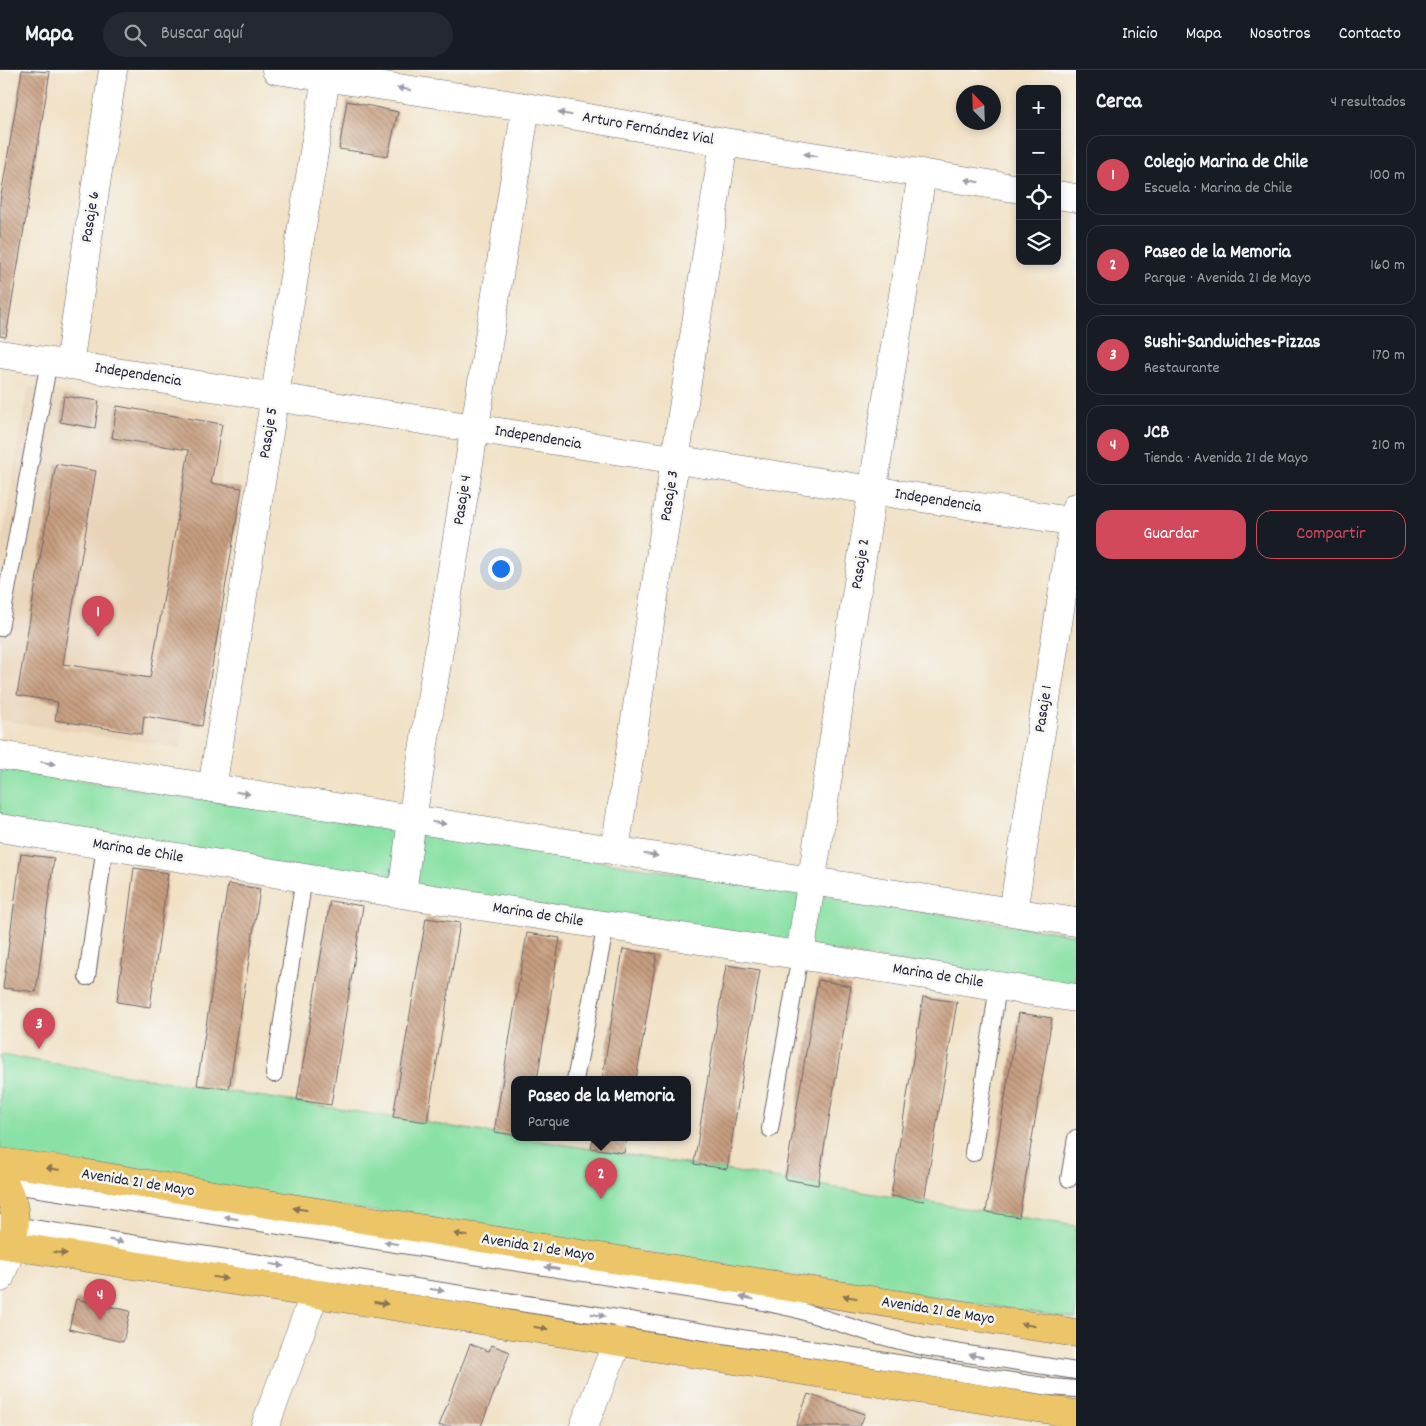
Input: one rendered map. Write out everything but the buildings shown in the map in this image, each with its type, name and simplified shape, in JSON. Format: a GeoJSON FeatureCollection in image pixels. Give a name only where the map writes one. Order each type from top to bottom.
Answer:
{"type":"FeatureCollection","features":[{"type":"Feature","properties":{"kind":"main road","name":"Avenida 21 de Mayo"},"geometry":{"type":"LineString","coordinates":[[1,1176],[82,1173],[699,1274],[1076,1333]]}},
{"type":"Feature","properties":{"kind":"main road"},"geometry":{"type":"LineString","coordinates":[[1,1176],[15,1213],[7,1234],[316,1293],[1076,1414]]}},
{"type":"Feature","properties":{"kind":"street","name":"Pasaje 6"},"geometry":{"type":"LineString","coordinates":[[59,363],[113,70]]}},
{"type":"Feature","properties":{"kind":"street","name":"Arturo Fernández Vial"},"geometry":{"type":"LineString","coordinates":[[276,70],[526,107],[724,142],[1016,188]]}},
{"type":"Feature","properties":{"kind":"street","name":"Pasaje 5"},"geometry":{"type":"LineString","coordinates":[[212,788],[326,77]]}},
{"type":"Feature","properties":{"kind":"street","name":"Pasaje 4"},"geometry":{"type":"LineString","coordinates":[[402,894],[412,818],[526,107]]}},
{"type":"Feature","properties":{"kind":"street","name":"Pasaje 3"},"geometry":{"type":"LineString","coordinates":[[615,850],[724,142]]}},
{"type":"Feature","properties":{"kind":"street","name":"Pasaje 2"},"geometry":{"type":"LineString","coordinates":[[800,955],[922,173]]}},
{"type":"Feature","properties":{"kind":"street"},"geometry":{"type":"LineString","coordinates":[[1061,196],[1076,198]]}},
{"type":"Feature","properties":{"kind":"street","name":"Independencia"},"geometry":{"type":"LineString","coordinates":[[0,354],[675,460],[873,490],[1075,517]]}},
{"type":"Feature","properties":{"kind":"street","name":"Pasaje 1"},"geometry":{"type":"LineString","coordinates":[[1012,912],[1075,517]]}},
{"type":"Feature","properties":{"kind":"street"},"geometry":{"type":"LineString","coordinates":[[0,755],[1076,922]]}},
{"type":"Feature","properties":{"kind":"street","name":"Marina de Chile"},"geometry":{"type":"LineString","coordinates":[[0,828],[402,894],[1076,998]]}},
{"type":"Feature","properties":{"kind":"street"},"geometry":{"type":"LineString","coordinates":[[0,1278],[7,1234]]}},
{"type":"Feature","properties":{"kind":"street"},"geometry":{"type":"LineString","coordinates":[[265,1426],[316,1293]]}},
{"type":"Feature","properties":{"kind":"street"},"geometry":{"type":"LineString","coordinates":[[584,1426],[618,1340]]}},
{"type":"Feature","properties":{"kind":"lane"},"geometry":{"type":"LineString","coordinates":[[0,628],[59,363]]}},
{"type":"Feature","properties":{"kind":"lane"},"geometry":{"type":"LineString","coordinates":[[88,977],[106,845]]}},
{"type":"Feature","properties":{"kind":"lane"},"geometry":{"type":"LineString","coordinates":[[274,1074],[304,878]]}},
{"type":"Feature","properties":{"kind":"lane"},"geometry":{"type":"LineString","coordinates":[[575,1076],[606,925]]}},
{"type":"Feature","properties":{"kind":"lane"},"geometry":{"type":"LineString","coordinates":[[770,1129],[800,955]]}},
{"type":"Feature","properties":{"kind":"lane"},"geometry":{"type":"LineString","coordinates":[[973,1153],[998,986]]}},
{"type":"Feature","properties":{"kind":"lane"},"geometry":{"type":"LineString","coordinates":[[1069,1180],[1076,1138]]}},
{"type":"Feature","properties":{"kind":"lane"},"geometry":{"type":"LineString","coordinates":[[1,1176],[745,1298],[923,1347],[1076,1371]]}},
{"type":"Feature","properties":{"kind":"lane"},"geometry":{"type":"LineString","coordinates":[[7,1234],[601,1316],[976,1376],[1076,1389]]}},
{"type":"Feature","properties":{"kind":"shaded area"},"geometry":{"type":"Polygon","coordinates":[[[28,387],[229,416],[180,748],[0,720],[0,554],[28,387]]]}},
{"type":"Feature","properties":{"kind":"green space"},"geometry":{"type":"Polygon","coordinates":[[[0,768],[1076,935],[1076,989],[0,822],[0,768]]]}},
{"type":"Feature","properties":{"kind":"green space"},"geometry":{"type":"Polygon","coordinates":[[[0,1055],[511,1136],[511,1141],[541,1141],[1076,1226],[1076,1319],[0,1154],[0,1055]]]}},
{"type":"Feature","properties":{"kind":"place","name":"Colegio Marina de Chile"},"geometry":{"type":"Point","coordinates":[98,637]}},
{"type":"Feature","properties":{"kind":"place","name":"Sushi-Sandwiches-Pizzas"},"geometry":{"type":"Point","coordinates":[39,1049]}},
{"type":"Feature","properties":{"kind":"place","name":"Paseo de la Memoria"},"geometry":{"type":"Point","coordinates":[601,1199]}},
{"type":"Feature","properties":{"kind":"place","name":"JCB"},"geometry":{"type":"Point","coordinates":[100,1320]}}]}
